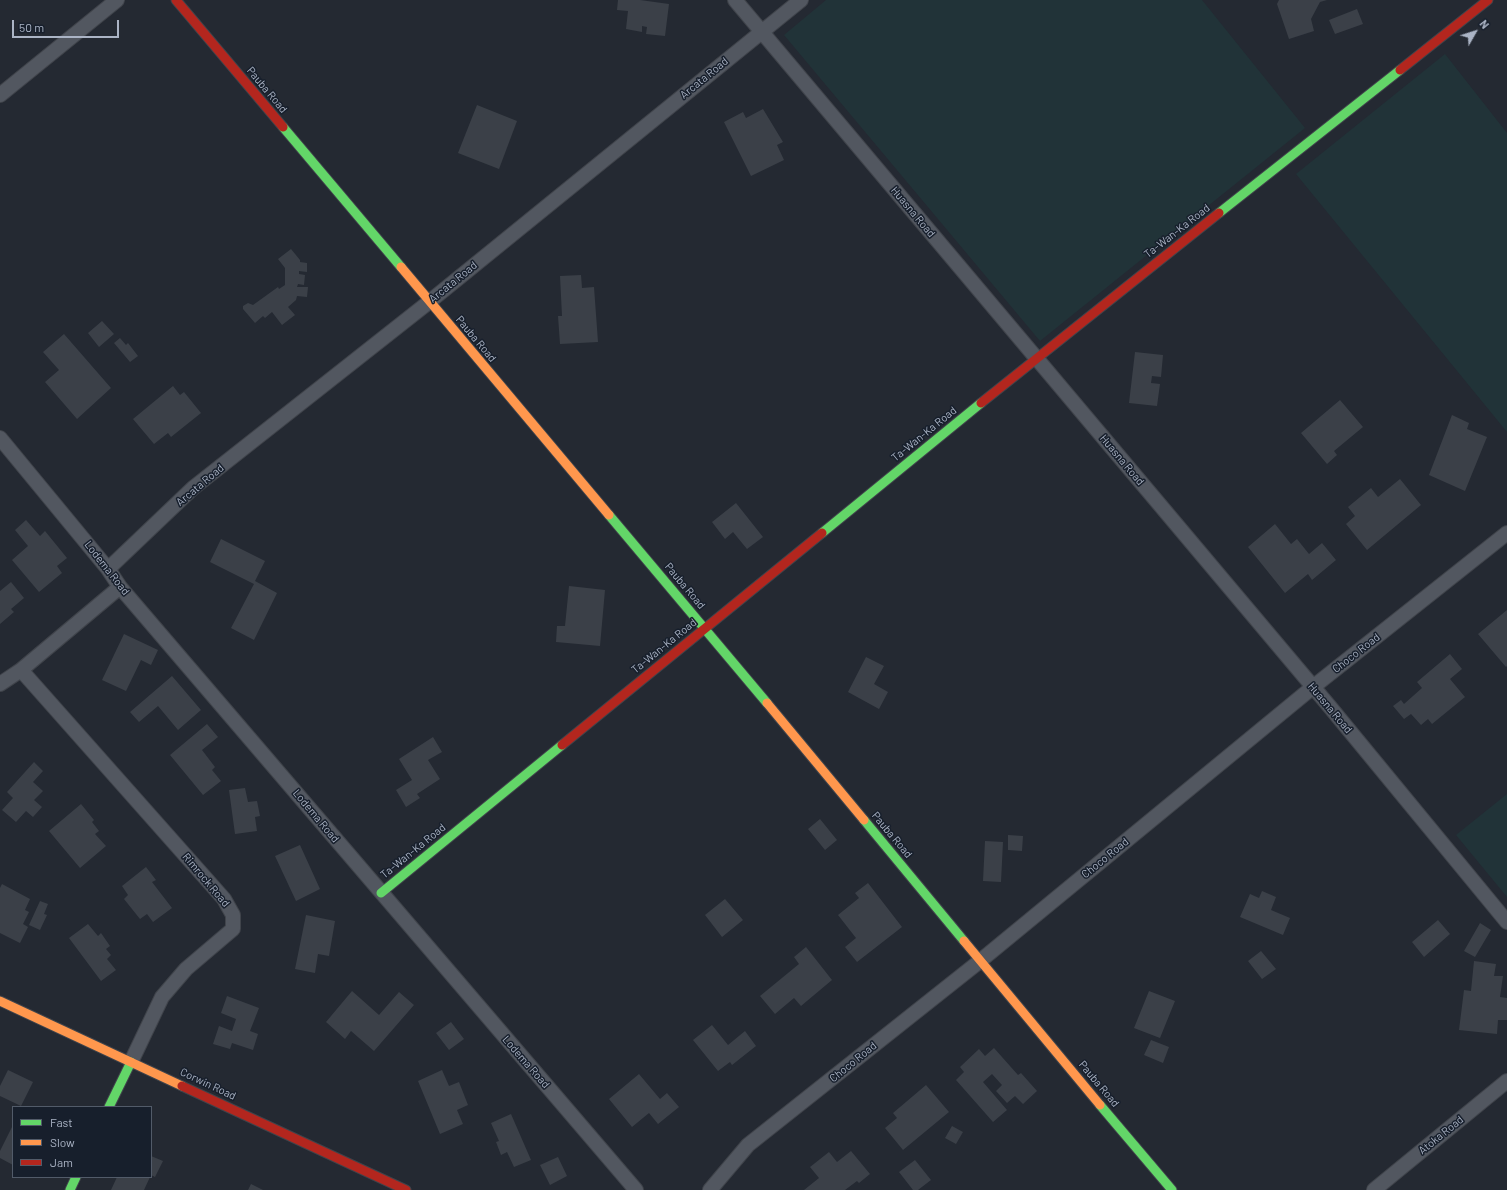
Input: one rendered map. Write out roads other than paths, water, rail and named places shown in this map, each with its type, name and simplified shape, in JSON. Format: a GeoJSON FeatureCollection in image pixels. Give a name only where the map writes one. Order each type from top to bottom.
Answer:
{"type":"FeatureCollection","features":[{"type":"Feature","properties":{"kind":"street"},"geometry":{"type":"LineString","coordinates":[[0,95],[117,0]]}},
{"type":"Feature","properties":{"kind":"street","name":"Pauba Road"},"geometry":{"type":"LineString","coordinates":[[176,0],[705,628],[980,961],[1172,1190]]}},
{"type":"Feature","properties":{"kind":"street","name":"Huasna Road"},"geometry":{"type":"LineString","coordinates":[[735,0],[1313,687],[1507,922]]}},
{"type":"Feature","properties":{"kind":"street","name":"Arcata Road"},"geometry":{"type":"LineString","coordinates":[[108,569],[193,488],[429,302],[801,0]]}},
{"type":"Feature","properties":{"kind":"street","name":"Ta-Wan-Ka Road"},"geometry":{"type":"LineString","coordinates":[[381,893],[1037,358],[1488,0]]}},
{"type":"Feature","properties":{"kind":"street","name":"Lodema Road"},"geometry":{"type":"LineString","coordinates":[[0,438],[108,569],[120,587],[636,1190]]}},
{"type":"Feature","properties":{"kind":"street","name":"Choco Road"},"geometry":{"type":"LineString","coordinates":[[710,1190],[748,1145],[980,961],[1313,687],[1507,533]]}},
{"type":"Feature","properties":{"kind":"street"},"geometry":{"type":"LineString","coordinates":[[0,684],[21,670],[120,587]]}},
{"type":"Feature","properties":{"kind":"street","name":"Rimrock Road"},"geometry":{"type":"LineString","coordinates":[[21,670],[224,899],[233,915],[233,929],[186,970],[162,997],[109,1106]]}},
{"type":"Feature","properties":{"kind":"street","name":"Corwin Road"},"geometry":{"type":"LineString","coordinates":[[0,1001],[406,1190]]}},
{"type":"Feature","properties":{"kind":"street","name":"Atoka Road"},"geometry":{"type":"LineString","coordinates":[[1374,1190],[1507,1081]]}},
{"type":"Feature","properties":{"kind":"street"},"geometry":{"type":"LineString","coordinates":[[70,1190],[76,1178]]}}]}
